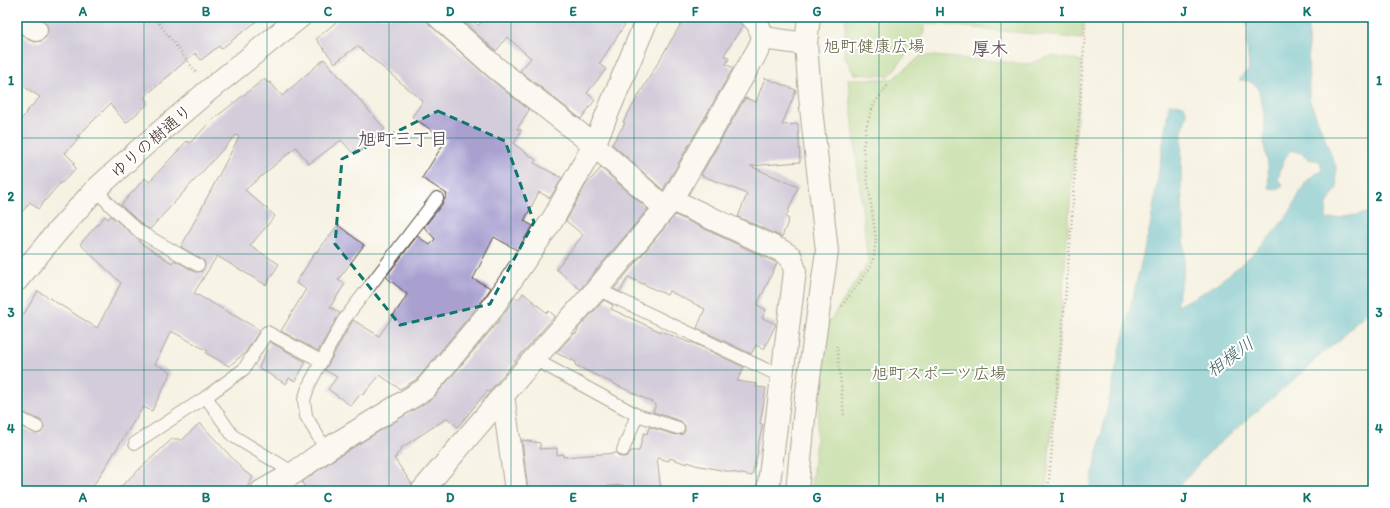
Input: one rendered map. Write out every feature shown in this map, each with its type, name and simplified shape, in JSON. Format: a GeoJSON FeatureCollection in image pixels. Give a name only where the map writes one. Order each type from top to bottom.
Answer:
{"type":"FeatureCollection","features":[{"type":"Feature","properties":{"kind":"street"},"geometry":{"type":"LineString","coordinates":[[18,17],[36,30]]}},
{"type":"Feature","properties":{"kind":"street","name":"ゆりの樹通り"},"geometry":{"type":"LineString","coordinates":[[17,279],[57,232],[96,190],[139,150],[209,90],[300,17]]}},
{"type":"Feature","properties":{"kind":"street"},"geometry":{"type":"LineString","coordinates":[[439,17],[496,68],[669,204],[782,251],[791,257],[795,270],[768,491]]}},
{"type":"Feature","properties":{"kind":"street"},"geometry":{"type":"LineString","coordinates":[[271,489],[326,450],[425,389],[488,314],[553,218],[594,145],[648,17]]}},
{"type":"Feature","properties":{"kind":"street"},"geometry":{"type":"LineString","coordinates":[[422,491],[503,395],[597,289],[669,204],[759,48],[763,38],[758,24],[752,17]]}},
{"type":"Feature","properties":{"kind":"street"},"geometry":{"type":"LineString","coordinates":[[797,491],[806,398],[827,251],[815,151],[806,44],[809,17]]}},
{"type":"Feature","properties":{"kind":"street"},"geometry":{"type":"LineString","coordinates":[[763,38],[806,44]]}},
{"type":"Feature","properties":{"kind":"street"},"geometry":{"type":"LineString","coordinates":[[503,395],[516,491]]}},
{"type":"Feature","properties":{"kind":"lane"},"geometry":{"type":"LineString","coordinates":[[96,190],[112,207],[140,232],[198,265]]}},
{"type":"Feature","properties":{"kind":"lane"},"geometry":{"type":"LineString","coordinates":[[326,450],[306,416],[304,400],[309,385],[343,321],[437,198]]}},
{"type":"Feature","properties":{"kind":"lane"},"geometry":{"type":"LineString","coordinates":[[597,289],[782,378]]}},
{"type":"Feature","properties":{"kind":"lane"},"geometry":{"type":"LineString","coordinates":[[135,443],[206,397],[244,369],[267,332],[321,361]]}},
{"type":"Feature","properties":{"kind":"lane"},"geometry":{"type":"LineString","coordinates":[[534,359],[637,415],[678,428]]}},
{"type":"Feature","properties":{"kind":"lane"},"geometry":{"type":"LineString","coordinates":[[206,397],[233,436],[294,473]]}},
{"type":"Feature","properties":{"kind":"lane"},"geometry":{"type":"LineString","coordinates":[[623,450],[637,415]]}},
{"type":"Feature","properties":{"kind":"lane"},"geometry":{"type":"LineString","coordinates":[[17,417],[37,427]]}},
{"type":"Feature","properties":{"kind":"path"},"geometry":{"type":"LineString","coordinates":[[154,17],[209,90]]}},
{"type":"Feature","properties":{"kind":"path"},"geometry":{"type":"LineString","coordinates":[[1048,491],[1070,244],[1086,17]]}},
{"type":"Feature","properties":{"kind":"path"},"geometry":{"type":"LineString","coordinates":[[818,317],[833,317],[870,268],[874,256],[876,239],[863,148],[867,123],[874,104],[888,85]]}},
{"type":"Feature","properties":{"kind":"path"},"geometry":{"type":"LineString","coordinates":[[836,340],[844,416]]}},
{"type":"Feature","properties":{"kind":"highlighted area"},"geometry":{"type":"Polygon","coordinates":[[[438,111],[505,141],[534,222],[490,304],[400,325],[335,244],[342,159],[438,111]]]}},
{"type":"Feature","properties":{"kind":"green space","name":"旭町健康広場"},"geometry":{"type":"Polygon","coordinates":[[[846,17],[925,17],[925,32],[889,76],[854,74],[844,55],[846,17]]]}},
{"type":"Feature","properties":{"kind":"green space"},"geometry":{"type":"Polygon","coordinates":[[[928,17],[1084,17],[1082,39],[927,23],[928,17]]]}},
{"type":"Feature","properties":{"kind":"green space","name":"旭町スポーツ広場"},"geometry":{"type":"Polygon","coordinates":[[[922,55],[1028,64],[1052,56],[1082,61],[1046,491],[811,491],[827,325],[868,263],[848,79],[893,79],[922,55]]]}},
{"type":"Feature","properties":{"kind":"water","name":"相模川"},"geometry":{"type":"Polygon","coordinates":[[[1245,17],[1308,17],[1309,98],[1336,167],[1337,188],[1327,204],[1326,220],[1373,212],[1373,307],[1354,324],[1340,340],[1317,357],[1309,367],[1215,447],[1176,491],[1089,491],[1123,337],[1151,222],[1169,104],[1184,105],[1187,114],[1182,132],[1181,181],[1185,252],[1184,269],[1176,306],[1207,290],[1237,268],[1264,242],[1287,216],[1300,192],[1312,176],[1322,171],[1320,161],[1308,159],[1303,154],[1291,150],[1284,160],[1278,180],[1284,185],[1276,190],[1269,188],[1268,165],[1264,145],[1265,119],[1258,87],[1249,81],[1239,80],[1249,69],[1247,46],[1248,29],[1245,17]]]}},
{"type":"Feature","properties":{"kind":"building"},"geometry":{"type":"Polygon","coordinates":[[[39,17],[262,17],[221,49],[219,46],[201,60],[195,53],[144,97],[149,103],[126,123],[110,104],[78,136],[80,137],[65,153],[75,163],[73,165],[76,168],[62,183],[61,182],[38,209],[30,202],[17,218],[17,123],[40,97],[17,82],[17,32],[29,40],[35,42],[41,41],[46,37],[48,31],[47,25],[39,17]]]}},
{"type":"Feature","properties":{"kind":"building"},"geometry":{"type":"Polygon","coordinates":[[[342,17],[427,17],[427,21],[431,26],[488,77],[529,110],[517,129],[521,130],[514,144],[536,160],[534,163],[562,178],[550,198],[539,192],[524,221],[533,226],[517,250],[494,237],[473,279],[491,288],[478,306],[417,379],[400,389],[380,375],[363,395],[361,393],[351,406],[328,389],[337,377],[325,370],[353,320],[379,336],[404,300],[407,294],[386,277],[417,236],[430,245],[435,239],[424,227],[443,203],[447,194],[422,178],[446,140],[412,117],[423,101],[357,46],[335,63],[316,39],[342,17]]]}},
{"type":"Feature","properties":{"kind":"building"},"geometry":{"type":"Polygon","coordinates":[[[458,17],[469,17],[478,26],[486,17],[630,17],[599,64],[606,69],[587,93],[595,100],[581,119],[520,71],[531,58],[507,37],[496,51],[458,17]]]}},
{"type":"Feature","properties":{"kind":"building"},"geometry":{"type":"Polygon","coordinates":[[[685,17],[731,17],[743,25],[724,55],[729,58],[726,64],[733,68],[663,190],[612,144],[625,123],[623,122],[685,17]]]}},
{"type":"Feature","properties":{"kind":"building"},"geometry":{"type":"Polygon","coordinates":[[[324,59],[385,129],[358,153],[356,150],[353,153],[341,140],[309,164],[296,147],[245,190],[275,216],[250,246],[279,264],[266,285],[217,256],[194,293],[260,330],[245,353],[229,366],[206,353],[208,351],[171,331],[155,364],[171,372],[152,411],[143,407],[90,491],[17,491],[17,425],[37,434],[41,433],[44,427],[40,420],[17,410],[17,325],[38,291],[97,328],[121,283],[80,244],[105,216],[108,219],[111,216],[140,240],[139,242],[172,263],[174,260],[195,272],[202,271],[205,265],[204,261],[181,247],[239,137],[236,135],[150,229],[144,226],[121,205],[145,178],[149,182],[187,141],[189,143],[191,142],[211,121],[264,79],[268,83],[270,82],[282,96],[324,59]]]}},
{"type":"Feature","properties":{"kind":"building"},"geometry":{"type":"Polygon","coordinates":[[[765,78],[796,90],[782,125],[798,124],[800,162],[750,166],[798,187],[786,217],[789,219],[782,237],[738,217],[747,194],[701,175],[745,98],[756,102],[765,78]]]}},
{"type":"Feature","properties":{"kind":"building"},"geometry":{"type":"Polygon","coordinates":[[[601,168],[648,209],[580,289],[556,269],[583,235],[566,221],[585,186],[601,168]]]}},
{"type":"Feature","properties":{"kind":"building"},"geometry":{"type":"Polygon","coordinates":[[[675,215],[777,263],[757,305],[766,310],[762,318],[776,324],[764,349],[756,345],[751,354],[697,328],[705,309],[669,291],[667,295],[628,277],[620,292],[614,289],[675,215]]]}},
{"type":"Feature","properties":{"kind":"building"},"geometry":{"type":"Polygon","coordinates":[[[338,225],[364,245],[338,280],[345,284],[330,307],[340,313],[318,351],[281,331],[306,289],[296,283],[316,251],[317,252],[338,225]]]}},
{"type":"Feature","properties":{"kind":"building"},"geometry":{"type":"Polygon","coordinates":[[[523,293],[547,313],[549,311],[555,316],[489,392],[487,391],[458,427],[447,418],[401,448],[402,450],[396,455],[397,457],[394,458],[412,484],[410,491],[307,491],[302,482],[333,460],[434,397],[498,322],[515,297],[518,300],[523,293]]]}},
{"type":"Feature","properties":{"kind":"building"},"geometry":{"type":"Polygon","coordinates":[[[604,300],[613,305],[611,309],[661,332],[690,343],[691,342],[744,367],[737,381],[757,384],[756,387],[766,388],[760,424],[763,424],[752,476],[695,465],[688,462],[687,464],[670,458],[669,461],[657,458],[661,491],[624,491],[624,485],[568,489],[568,491],[528,491],[522,440],[540,443],[540,449],[557,448],[557,455],[563,454],[563,457],[616,453],[620,457],[624,457],[628,456],[631,451],[639,451],[644,433],[647,434],[649,427],[676,435],[683,434],[685,431],[685,426],[681,421],[653,412],[656,404],[575,365],[576,362],[556,353],[575,333],[576,334],[579,327],[604,300]]]}},
{"type":"Feature","properties":{"kind":"building"},"geometry":{"type":"Polygon","coordinates":[[[270,342],[306,362],[295,381],[289,378],[286,384],[259,368],[270,342]]]}},
{"type":"Feature","properties":{"kind":"building"},"geometry":{"type":"Polygon","coordinates":[[[200,423],[244,471],[253,477],[245,491],[116,491],[172,439],[179,439],[181,441],[200,423]]]}},
{"type":"Feature","properties":{"kind":"district","name":"厚木"},"geometry":{"type":"Point","coordinates":[990,49]}},
{"type":"Feature","properties":{"kind":"district","name":"旭町三丁目"},"geometry":{"type":"Point","coordinates":[403,139]}}]}
